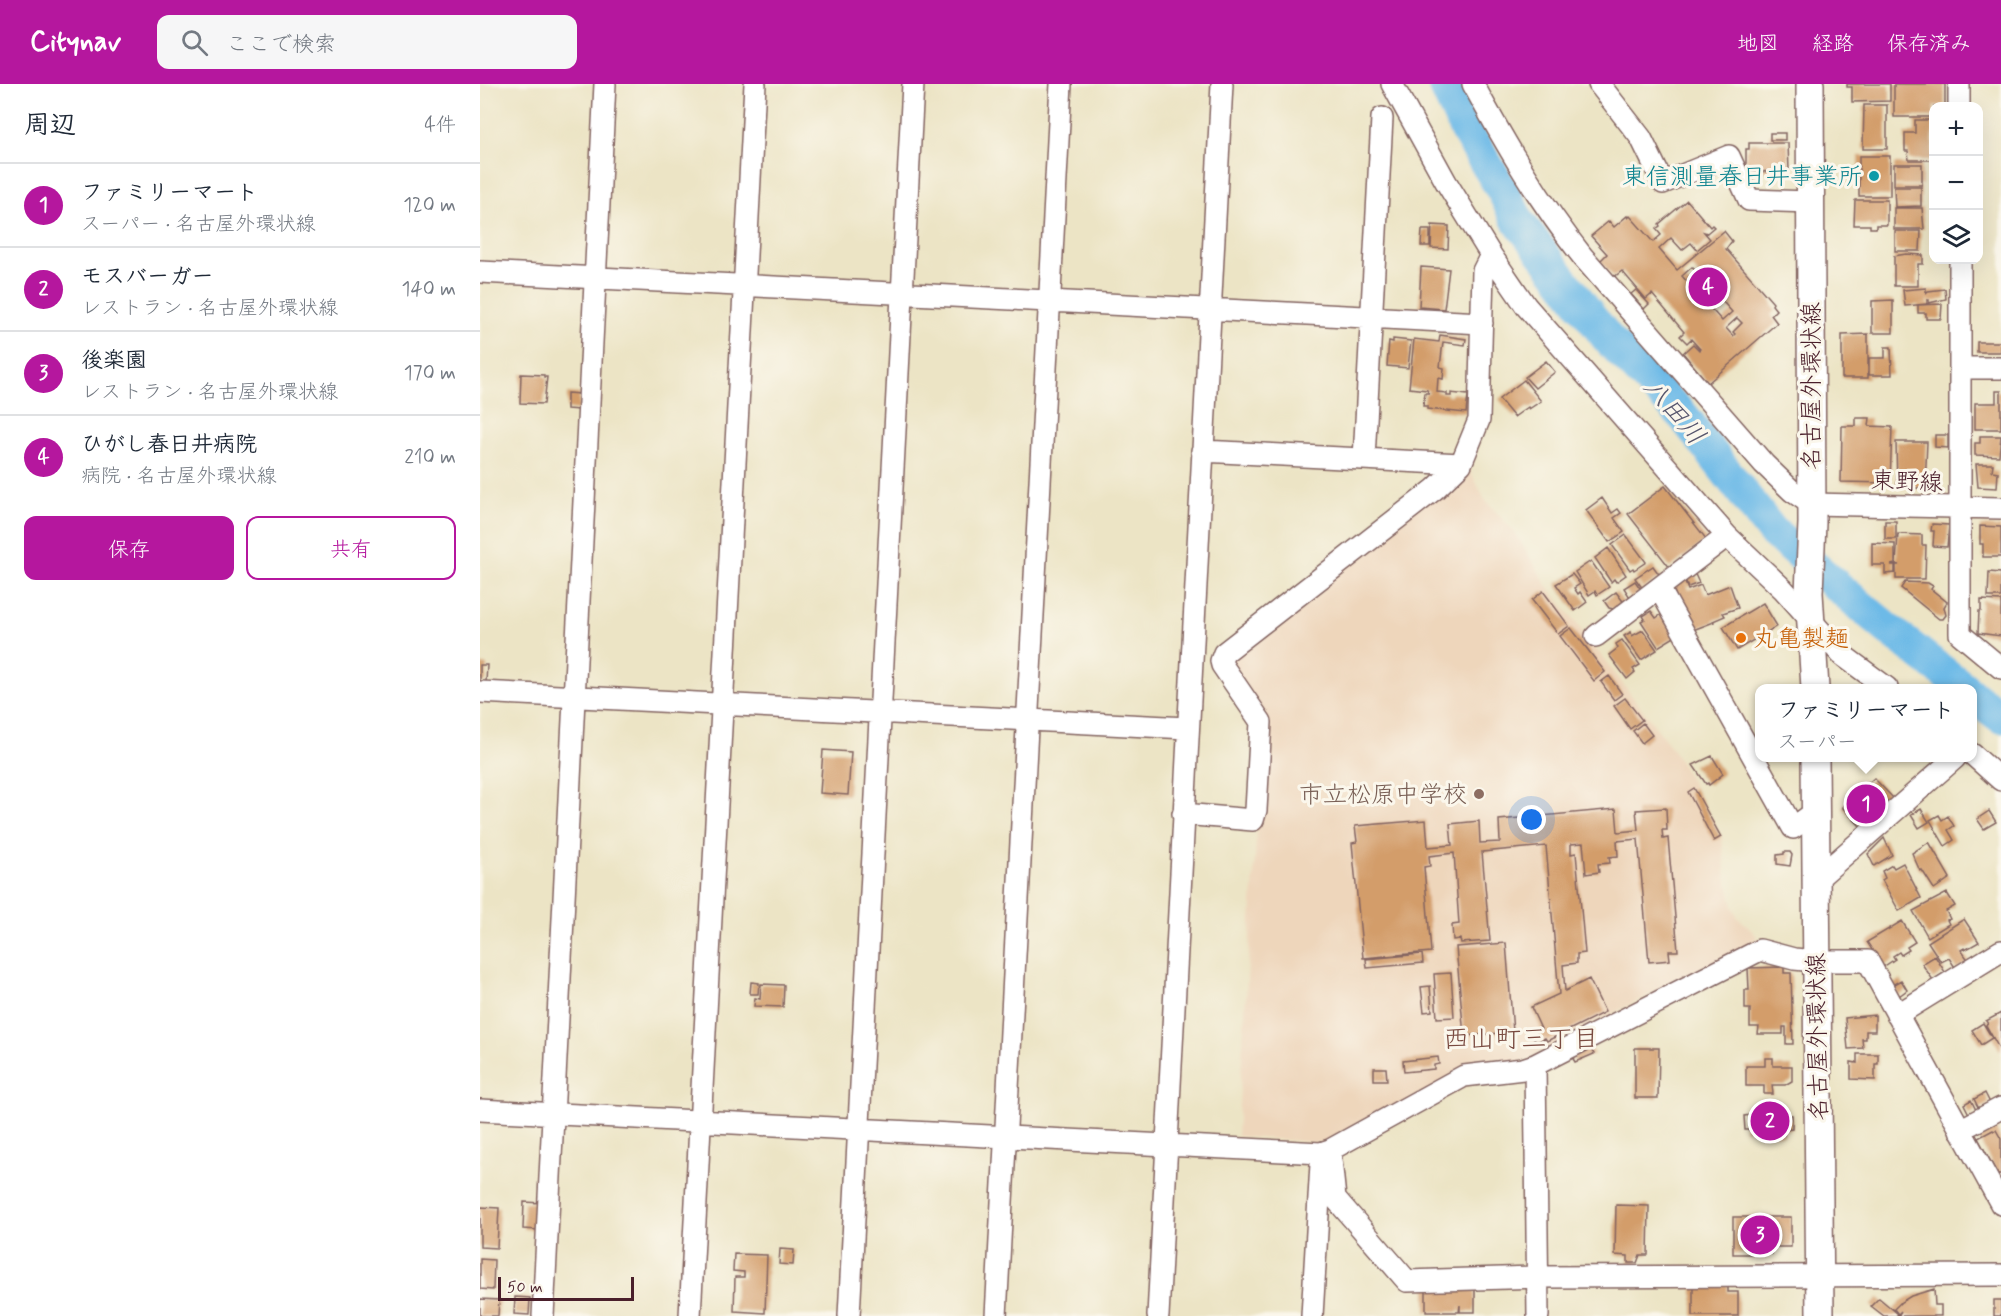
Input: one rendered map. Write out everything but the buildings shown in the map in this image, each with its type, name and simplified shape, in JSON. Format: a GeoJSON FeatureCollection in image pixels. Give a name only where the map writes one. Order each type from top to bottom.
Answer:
{"type":"FeatureCollection","features":[{"type":"Feature","properties":{"kind":"main road","name":"名古屋外環状線"},"geometry":{"type":"LineString","coordinates":[[1810,84],[1811,513],[1809,593],[1815,684]]}},
{"type":"Feature","properties":{"kind":"main road","name":"名古屋外環状線"},"geometry":{"type":"LineString","coordinates":[[1815,762],[1820,1316]]}},
{"type":"Feature","properties":{"kind":"street"},"geometry":{"type":"LineString","coordinates":[[543,1316],[605,84]]}},
{"type":"Feature","properties":{"kind":"street"},"geometry":{"type":"LineString","coordinates":[[690,1316],[755,84]]}},
{"type":"Feature","properties":{"kind":"street"},"geometry":{"type":"LineString","coordinates":[[849,1316],[913,84]]}},
{"type":"Feature","properties":{"kind":"street"},"geometry":{"type":"LineString","coordinates":[[996,1316],[1061,84]]}},
{"type":"Feature","properties":{"kind":"street"},"geometry":{"type":"LineString","coordinates":[[1158,1316],[1222,84]]}},
{"type":"Feature","properties":{"kind":"street"},"geometry":{"type":"LineString","coordinates":[[1392,84],[1446,182],[1526,306],[1727,536],[1783,589],[1841,654],[1882,684]]}},
{"type":"Feature","properties":{"kind":"street"},"geometry":{"type":"LineString","coordinates":[[1473,84],[1512,156],[1559,227],[1764,464],[1811,513]]}},
{"type":"Feature","properties":{"kind":"street"},"geometry":{"type":"LineString","coordinates":[[1599,84],[1641,138],[1662,183],[1729,156],[1749,200],[1811,202]]}},
{"type":"Feature","properties":{"kind":"street"},"geometry":{"type":"LineString","coordinates":[[1959,84],[1959,102]]}},
{"type":"Feature","properties":{"kind":"street"},"geometry":{"type":"LineString","coordinates":[[1365,459],[1382,118]]}},
{"type":"Feature","properties":{"kind":"street"},"geometry":{"type":"LineString","coordinates":[[1183,814],[1253,820],[1256,810],[1261,722],[1222,665],[1221,660],[1224,653],[1435,489],[1461,464],[1479,420],[1483,271],[1491,255]]}},
{"type":"Feature","properties":{"kind":"street"},"geometry":{"type":"LineString","coordinates":[[1960,264],[1960,634],[2001,668]]}},
{"type":"Feature","properties":{"kind":"street"},"geometry":{"type":"LineString","coordinates":[[480,272],[1482,323]]}},
{"type":"Feature","properties":{"kind":"street"},"geometry":{"type":"LineString","coordinates":[[1960,368],[2001,368]]}},
{"type":"Feature","properties":{"kind":"street"},"geometry":{"type":"LineString","coordinates":[[1202,451],[1461,464]]}},
{"type":"Feature","properties":{"kind":"street","name":"東野線"},"geometry":{"type":"LineString","coordinates":[[1811,513],[2001,508]]}},
{"type":"Feature","properties":{"kind":"street"},"geometry":{"type":"LineString","coordinates":[[1596,636],[1727,536]]}},
{"type":"Feature","properties":{"kind":"street"},"geometry":{"type":"LineString","coordinates":[[1659,588],[1755,760]]}},
{"type":"Feature","properties":{"kind":"street"},"geometry":{"type":"LineString","coordinates":[[480,692],[1187,728]]}},
{"type":"Feature","properties":{"kind":"street"},"geometry":{"type":"LineString","coordinates":[[1977,758],[2001,780]]}},
{"type":"Feature","properties":{"kind":"street"},"geometry":{"type":"LineString","coordinates":[[1756,762],[1793,828],[1815,812]]}},
{"type":"Feature","properties":{"kind":"street"},"geometry":{"type":"LineString","coordinates":[[1816,880],[1950,762]]}},
{"type":"Feature","properties":{"kind":"street"},"geometry":{"type":"LineString","coordinates":[[480,1110],[1326,1152],[1464,1076],[1523,1069],[1534,1065],[1760,950],[1794,959],[1868,961],[2001,1204]]}},
{"type":"Feature","properties":{"kind":"street"},"geometry":{"type":"LineString","coordinates":[[1897,1015],[2001,951]]}},
{"type":"Feature","properties":{"kind":"street"},"geometry":{"type":"LineString","coordinates":[[1534,1065],[1538,1316]]}},
{"type":"Feature","properties":{"kind":"street"},"geometry":{"type":"LineString","coordinates":[[1960,1130],[2001,1108]]}},
{"type":"Feature","properties":{"kind":"street"},"geometry":{"type":"LineString","coordinates":[[1326,1152],[1335,1198],[1407,1281],[1537,1277],[2001,1275]]}},
{"type":"Feature","properties":{"kind":"street"},"geometry":{"type":"LineString","coordinates":[[1312,1316],[1326,1152]]}},
{"type":"Feature","properties":{"kind":"shaded area","name":"市立松原中学校"},"geometry":{"type":"Polygon","coordinates":[[[1468,466],[1485,500],[1515,533],[1547,585],[1674,751],[1722,837],[1725,871],[1733,907],[1738,918],[1758,938],[1738,952],[1584,1028],[1520,1064],[1325,1143],[1237,1136],[1264,718],[1223,661],[1468,466]]]}},
{"type":"Feature","properties":{"kind":"waterway","name":"八田川"},"geometry":{"type":"LineString","coordinates":[[1444,84],[1465,129],[1504,193],[1518,221],[1608,339],[1684,417],[1772,531],[1888,629],[1959,684]]}},
{"type":"Feature","properties":{"kind":"waterway","name":"八田川"},"geometry":{"type":"LineString","coordinates":[[1977,699],[2001,717]]}},
{"type":"Feature","properties":{"kind":"place","name":"東信測量春日井事業所"},"geometry":{"type":"Point","coordinates":[1874,176]}},
{"type":"Feature","properties":{"kind":"place","name":"ひがし春日井病院"},"geometry":{"type":"Point","coordinates":[1708,287]}},
{"type":"Feature","properties":{"kind":"place","name":"丸亀製麺"},"geometry":{"type":"Point","coordinates":[1741,638]}},
{"type":"Feature","properties":{"kind":"place","name":"市立松原中学校"},"geometry":{"type":"Point","coordinates":[1479,794]}},
{"type":"Feature","properties":{"kind":"place","name":"ファミリーマート"},"geometry":{"type":"Point","coordinates":[1866,804]}},
{"type":"Feature","properties":{"kind":"place","name":"モスバーガー"},"geometry":{"type":"Point","coordinates":[1770,1121]}},
{"type":"Feature","properties":{"kind":"place","name":"後楽園"},"geometry":{"type":"Point","coordinates":[1760,1235]}},
{"type":"Feature","properties":{"kind":"district","name":"西山町三丁目"},"geometry":{"type":"Point","coordinates":[1521,1038]}}]}
